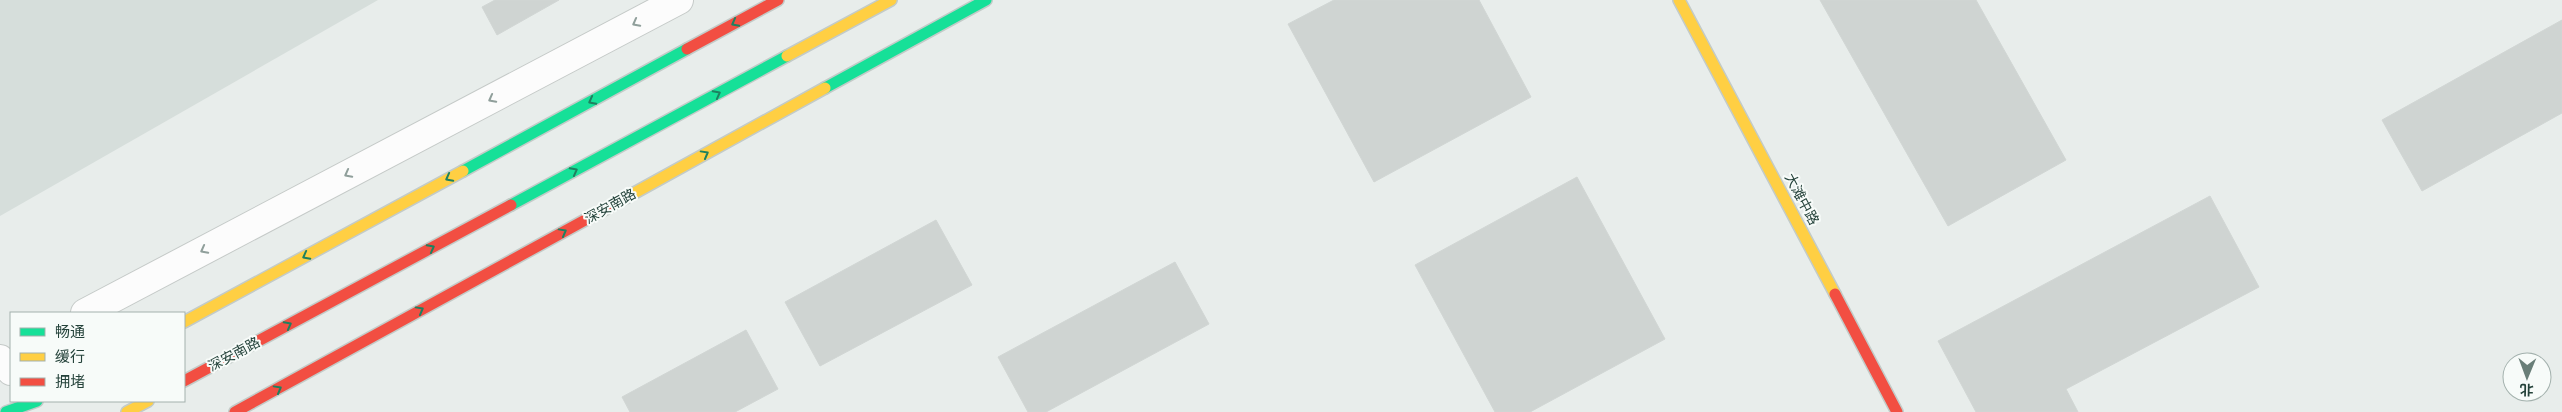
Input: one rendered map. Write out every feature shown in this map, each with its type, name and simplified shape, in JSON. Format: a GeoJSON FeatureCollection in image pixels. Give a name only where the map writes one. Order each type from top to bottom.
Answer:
{"type":"FeatureCollection","features":[{"type":"Feature","properties":{"kind":"main road"},"geometry":{"type":"LineString","coordinates":[[185,321],[778,0]]}},
{"type":"Feature","properties":{"kind":"main road","name":"深安南路"},"geometry":{"type":"LineString","coordinates":[[185,380],[891,0]]}},
{"type":"Feature","properties":{"kind":"main road","name":"深安南路"},"geometry":{"type":"LineString","coordinates":[[235,412],[986,0]]}},
{"type":"Feature","properties":{"kind":"main road","name":"大滩中路"},"geometry":{"type":"LineString","coordinates":[[1679,0],[1897,412]]}},
{"type":"Feature","properties":{"kind":"main road"},"geometry":{"type":"LineString","coordinates":[[6,412],[35,402]]}},
{"type":"Feature","properties":{"kind":"main road"},"geometry":{"type":"LineString","coordinates":[[18,412],[36,402]]}},
{"type":"Feature","properties":{"kind":"main road"},"geometry":{"type":"LineString","coordinates":[[127,412],[146,402]]}},
{"type":"Feature","properties":{"kind":"street"},"geometry":{"type":"LineString","coordinates":[[87,312],[679,0]]}},
{"type":"Feature","properties":{"kind":"street"},"geometry":{"type":"LineString","coordinates":[[0,359],[10,370]]}},
{"type":"Feature","properties":{"kind":"shaded area"},"geometry":{"type":"Polygon","coordinates":[[[0,0],[378,0],[0,216],[0,0]]]}},
{"type":"Feature","properties":{"kind":"building"},"geometry":{"type":"Polygon","coordinates":[[[495,0],[559,0],[497,35],[482,7],[495,0]]]}},
{"type":"Feature","properties":{"kind":"building"},"geometry":{"type":"Polygon","coordinates":[[[1334,0],[1479,0],[1531,97],[1374,182],[1288,24],[1334,0]]]}},
{"type":"Feature","properties":{"kind":"building"},"geometry":{"type":"Polygon","coordinates":[[[1820,0],[1976,0],[2066,160],[1948,226],[1820,0]]]}},
{"type":"Feature","properties":{"kind":"building"},"geometry":{"type":"Polygon","coordinates":[[[2562,20],[2562,113],[2422,191],[2382,120],[2562,20]]]}},
{"type":"Feature","properties":{"kind":"building"},"geometry":{"type":"Polygon","coordinates":[[[1577,177],[1665,339],[1530,412],[1495,412],[1415,265],[1577,177]]]}},
{"type":"Feature","properties":{"kind":"building"},"geometry":{"type":"Polygon","coordinates":[[[2210,196],[2259,287],[2066,389],[2078,412],[1976,412],[1938,341],[2210,196]]]}},
{"type":"Feature","properties":{"kind":"building"},"geometry":{"type":"Polygon","coordinates":[[[936,220],[972,285],[820,366],[785,302],[936,220]]]}},
{"type":"Feature","properties":{"kind":"building"},"geometry":{"type":"Polygon","coordinates":[[[1175,262],[1209,324],[1046,412],[1028,412],[998,357],[1175,262]]]}},
{"type":"Feature","properties":{"kind":"building"},"geometry":{"type":"Polygon","coordinates":[[[746,330],[778,389],[735,412],[630,412],[622,397],[746,330]]]}},
{"type":"Feature","properties":{"kind":"traffic: fast"},"geometry":{"type":"LineString","coordinates":[[825,88],[986,0]]}},
{"type":"Feature","properties":{"kind":"traffic: fast"},"geometry":{"type":"LineString","coordinates":[[463,171],[687,49]]}},
{"type":"Feature","properties":{"kind":"traffic: fast"},"geometry":{"type":"LineString","coordinates":[[511,205],[787,56]]}},
{"type":"Feature","properties":{"kind":"traffic: fast"},"geometry":{"type":"LineString","coordinates":[[6,412],[34,402]]}},
{"type":"Feature","properties":{"kind":"traffic: slow"},"geometry":{"type":"LineString","coordinates":[[787,56],[891,0]]}},
{"type":"Feature","properties":{"kind":"traffic: slow"},"geometry":{"type":"LineString","coordinates":[[1679,0],[1835,294]]}},
{"type":"Feature","properties":{"kind":"traffic: slow"},"geometry":{"type":"LineString","coordinates":[[618,202],[825,88]]}},
{"type":"Feature","properties":{"kind":"traffic: slow"},"geometry":{"type":"LineString","coordinates":[[185,321],[463,171]]}},
{"type":"Feature","properties":{"kind":"traffic: slow"},"geometry":{"type":"LineString","coordinates":[[127,412],[146,402]]}},
{"type":"Feature","properties":{"kind":"traffic: jam"},"geometry":{"type":"LineString","coordinates":[[687,49],[778,0]]}},
{"type":"Feature","properties":{"kind":"traffic: jam"},"geometry":{"type":"LineString","coordinates":[[235,412],[618,202]]}},
{"type":"Feature","properties":{"kind":"traffic: jam"},"geometry":{"type":"LineString","coordinates":[[185,380],[511,205]]}},
{"type":"Feature","properties":{"kind":"traffic: jam"},"geometry":{"type":"LineString","coordinates":[[1835,294],[1897,412]]}}]}
